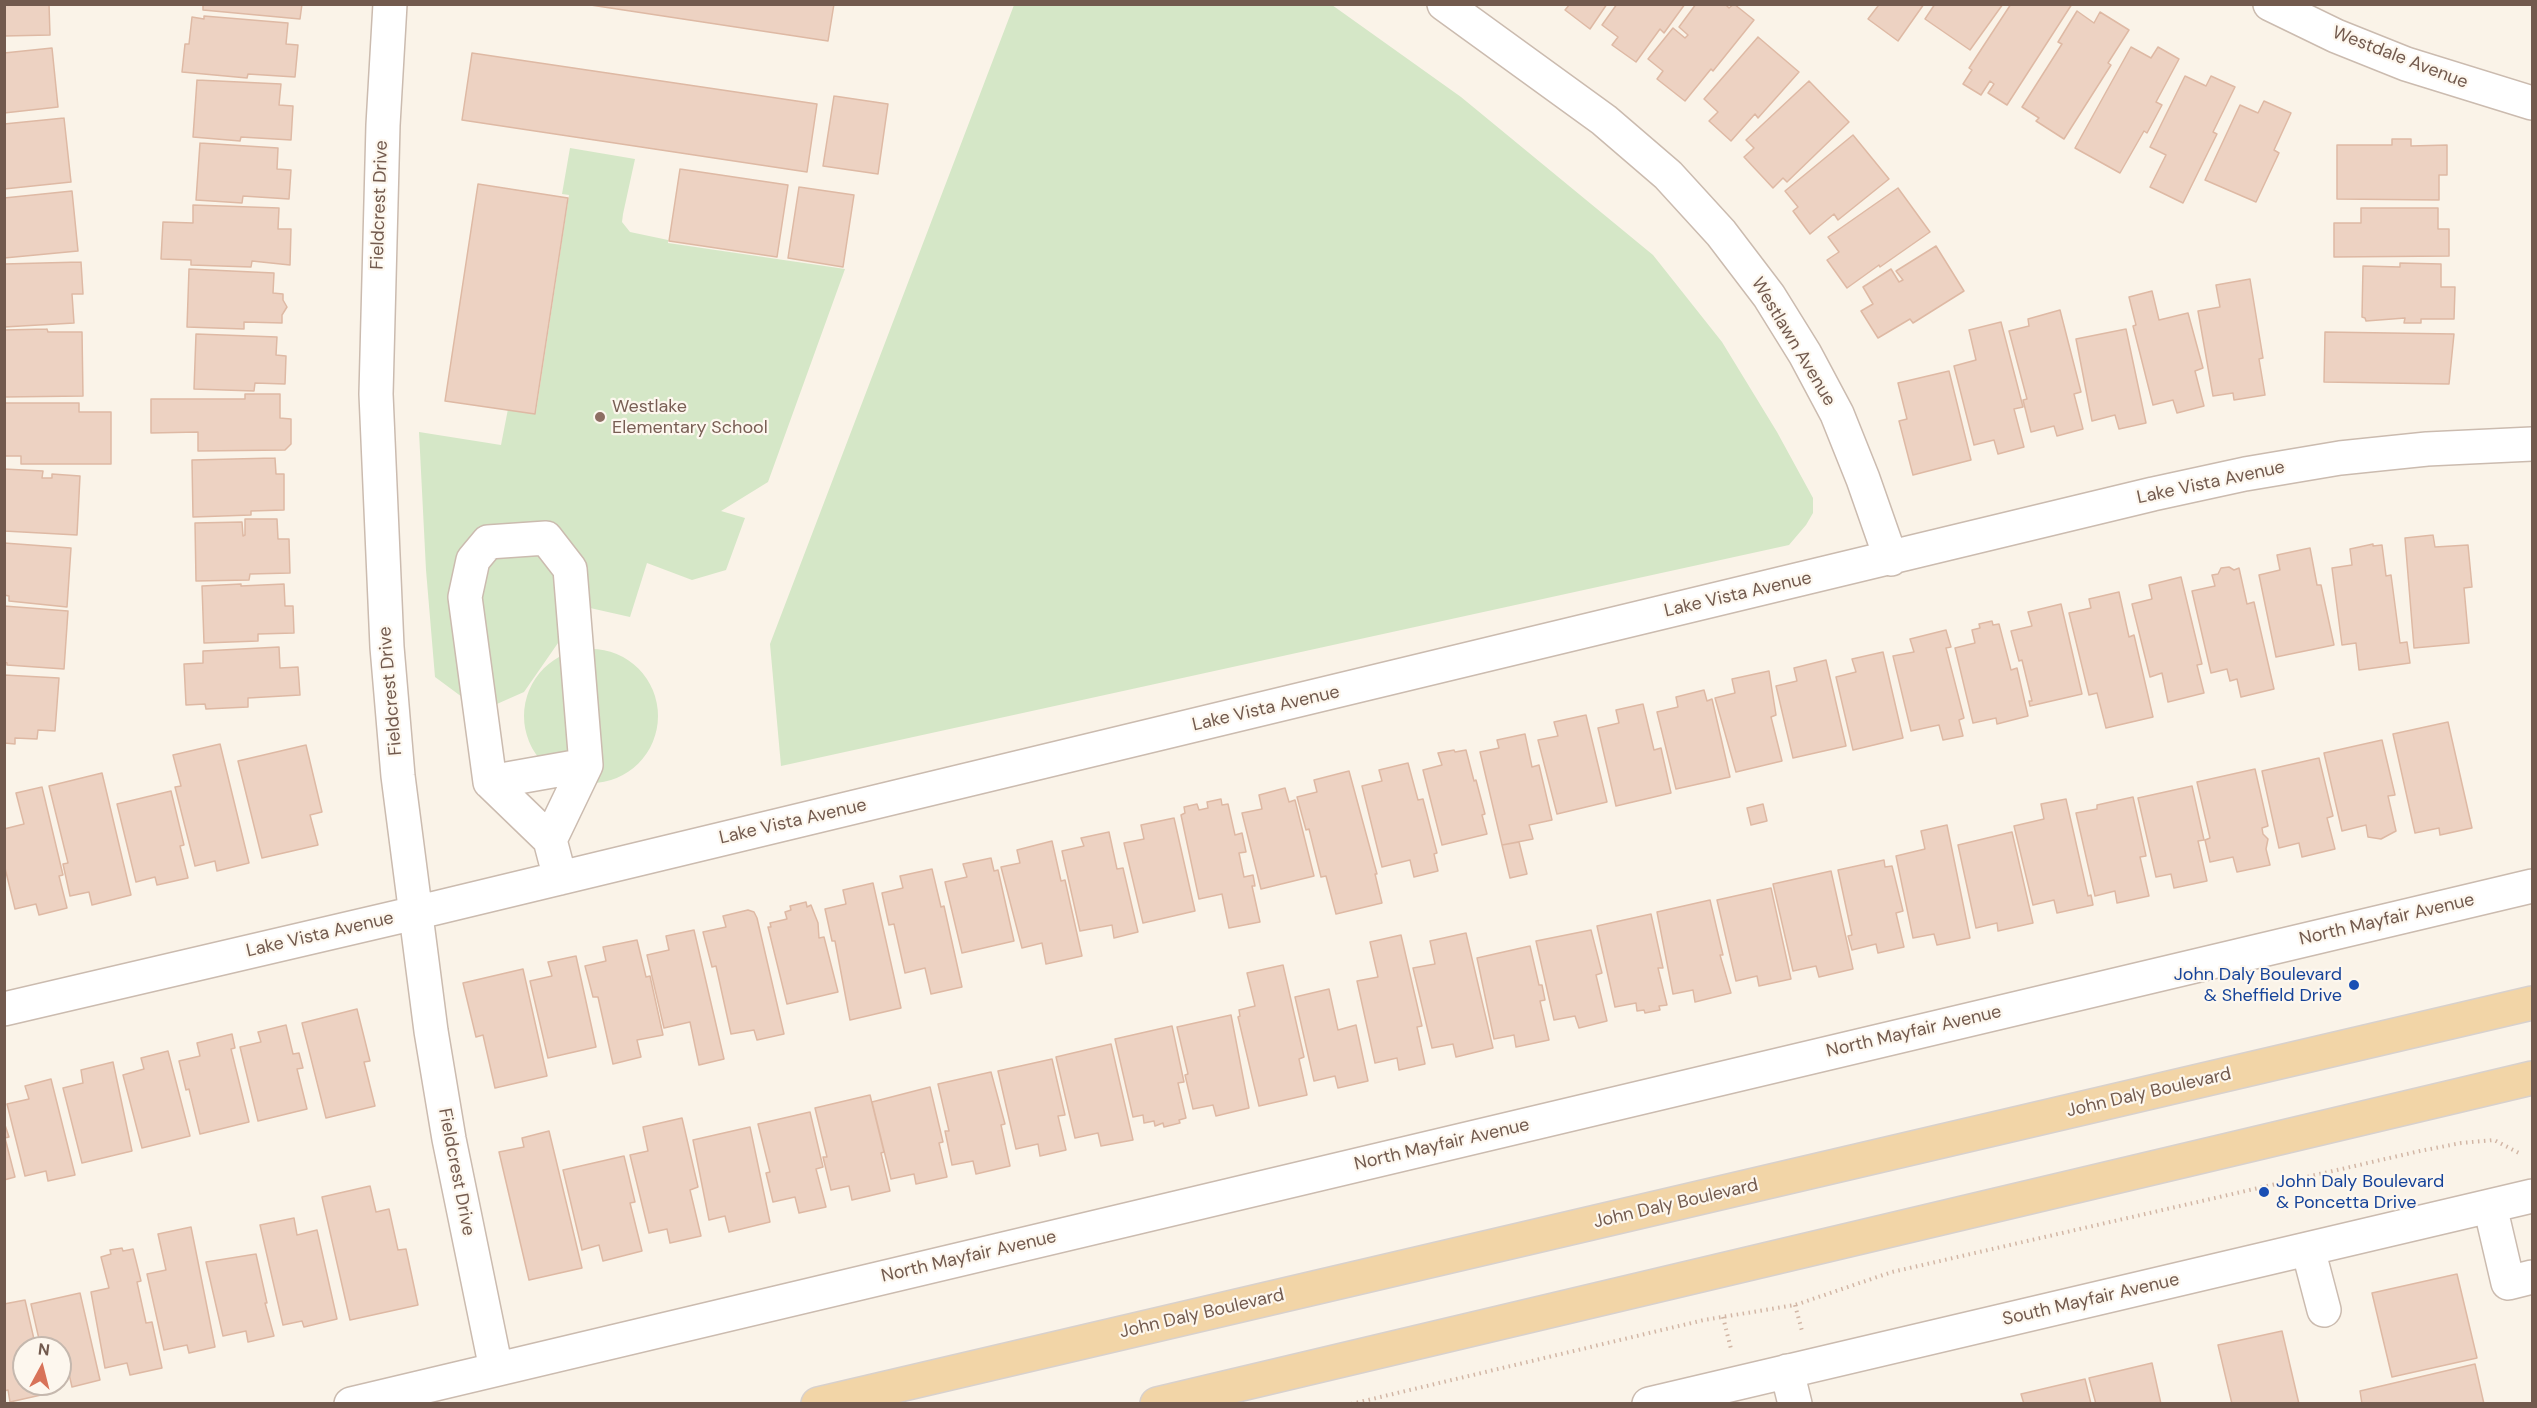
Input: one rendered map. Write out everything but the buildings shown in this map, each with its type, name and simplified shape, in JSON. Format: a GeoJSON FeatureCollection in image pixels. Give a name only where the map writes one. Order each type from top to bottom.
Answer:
{"type":"FeatureCollection","features":[{"type":"Feature","properties":{"kind":"main road","name":"John Daly Boulevard"},"geometry":{"type":"LineString","coordinates":[[818,1404],[2532,1003]]}},
{"type":"Feature","properties":{"kind":"main road"},"geometry":{"type":"LineString","coordinates":[[1157,1404],[2532,1078]]}},
{"type":"Feature","properties":{"kind":"street","name":"Fieldcrest Drive"},"geometry":{"type":"LineString","coordinates":[[390,4],[382,147],[377,405],[387,646],[398,776],[415,913],[449,1139],[496,1369]]}},
{"type":"Feature","properties":{"kind":"street","name":"Westlawn Avenue"},"geometry":{"type":"LineString","coordinates":[[1444,4],[1604,120],[1668,176],[1721,232],[1769,296],[1805,354],[1837,414],[1891,559]]}},
{"type":"Feature","properties":{"kind":"street","name":"Westdale Avenue"},"geometry":{"type":"LineString","coordinates":[[2270,4],[2336,36],[2406,64],[2532,103]]}},
{"type":"Feature","properties":{"kind":"street","name":"Lake Vista Avenue"},"geometry":{"type":"LineString","coordinates":[[4,1009],[415,913],[2142,497],[2245,474],[2340,458],[2405,451],[2532,444]]}},
{"type":"Feature","properties":{"kind":"street"},"geometry":{"type":"LineString","coordinates":[[550,840],[586,765],[570,568],[546,538],[488,543],[473,560],[465,597],[490,782],[550,840],[560,878]]}},
{"type":"Feature","properties":{"kind":"street"},"geometry":{"type":"LineString","coordinates":[[490,782],[586,765]]}},
{"type":"Feature","properties":{"kind":"street","name":"North Mayfair Avenue"},"geometry":{"type":"LineString","coordinates":[[351,1404],[2532,886]]}},
{"type":"Feature","properties":{"kind":"street","name":"South Mayfair Avenue"},"geometry":{"type":"LineString","coordinates":[[1649,1404],[2532,1196]]}},
{"type":"Feature","properties":{"kind":"street"},"geometry":{"type":"LineString","coordinates":[[2490,1206],[2520,1280]]}},
{"type":"Feature","properties":{"kind":"street"},"geometry":{"type":"LineString","coordinates":[[2308,1249],[2324,1310]]}},
{"type":"Feature","properties":{"kind":"street"},"geometry":{"type":"LineString","coordinates":[[1787,1371],[1795,1404]]}},
{"type":"Feature","properties":{"kind":"path"},"geometry":{"type":"LineString","coordinates":[[1351,1404],[1704,1320],[1795,1305],[1892,1272],[2420,1151],[2461,1143],[2494,1140],[2519,1153]]}},
{"type":"Feature","properties":{"kind":"green space"},"geometry":{"type":"Polygon","coordinates":[[[1014,5],[1332,5],[1461,97],[1653,255],[1722,342],[1777,432],[1813,498],[1813,513],[1806,525],[1789,545],[781,766],[770,644],[1014,5]]]}},
{"type":"Feature","properties":{"kind":"green space"},"geometry":{"type":"Polygon","coordinates":[[[570,148],[635,159],[622,222],[630,232],[668,240],[668,243],[845,269],[768,482],[721,511],[745,518],[726,570],[692,580],[647,563],[630,617],[559,601],[558,643],[524,692],[481,711],[435,677],[426,570],[419,432],[501,445],[508,409],[536,412],[569,195],[562,194],[570,148]]]}},
{"type":"Feature","properties":{"kind":"green space"},"geometry":{"type":"Polygon","coordinates":[[[591,649],[617,654],[638,669],[653,690],[658,716],[653,742],[638,763],[617,778],[591,783],[565,778],[544,763],[529,742],[524,716],[529,690],[544,669],[565,654],[591,649]]]}},
{"type":"Feature","properties":{"kind":"place","name":"Westlake Elementary School"},"geometry":{"type":"Point","coordinates":[600,417]}},
{"type":"Feature","properties":{"kind":"place","name":"John Daly Boulevard & Sheffield Drive"},"geometry":{"type":"Point","coordinates":[2354,985]}},
{"type":"Feature","properties":{"kind":"place","name":"John Daly Boulevard & Poncetta Drive"},"geometry":{"type":"Point","coordinates":[2264,1192]}}]}
